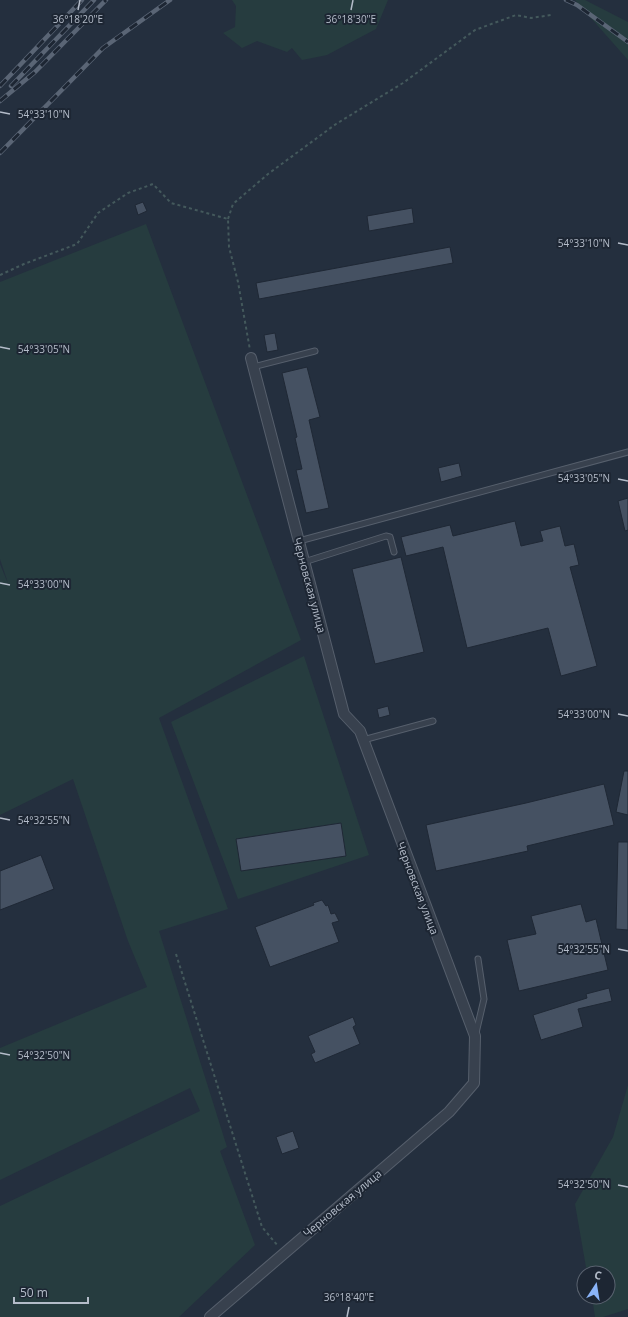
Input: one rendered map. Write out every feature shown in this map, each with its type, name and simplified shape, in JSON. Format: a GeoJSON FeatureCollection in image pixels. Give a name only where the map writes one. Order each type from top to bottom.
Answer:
{"type":"FeatureCollection","features":[{"type":"Feature","properties":{"kind":"street","name":"Черновская улица"},"geometry":{"type":"LineString","coordinates":[[210,1317],[449,1112],[474,1083],[475,1036],[360,731],[344,714],[252,362]]}},
{"type":"Feature","properties":{"kind":"lane"},"geometry":{"type":"LineString","coordinates":[[252,362],[315,351]]}},
{"type":"Feature","properties":{"kind":"lane"},"geometry":{"type":"LineString","coordinates":[[299,541],[628,452]]}},
{"type":"Feature","properties":{"kind":"lane"},"geometry":{"type":"LineString","coordinates":[[304,562],[386,536],[390,537],[394,552]]}},
{"type":"Feature","properties":{"kind":"lane"},"geometry":{"type":"LineString","coordinates":[[363,740],[434,721]]}},
{"type":"Feature","properties":{"kind":"lane"},"geometry":{"type":"LineString","coordinates":[[475,1036],[484,999],[478,959]]}},
{"type":"Feature","properties":{"kind":"path"},"geometry":{"type":"LineString","coordinates":[[252,362],[238,282],[229,247],[228,219],[233,204],[268,174],[336,124],[403,83],[475,30],[516,15],[531,18],[551,15]]}},
{"type":"Feature","properties":{"kind":"path"},"geometry":{"type":"LineString","coordinates":[[0,275],[24,264],[77,244],[98,213],[128,193],[153,184],[171,203],[228,219]]}},
{"type":"Feature","properties":{"kind":"path"},"geometry":{"type":"LineString","coordinates":[[176,954],[262,1228],[284,1253]]}},
{"type":"Feature","properties":{"kind":"green space"},"geometry":{"type":"Polygon","coordinates":[[[232,0],[388,0],[376,29],[327,55],[302,60],[292,48],[287,52],[257,41],[242,48],[223,33],[235,27],[236,6],[232,0]]]}},
{"type":"Feature","properties":{"kind":"green space"},"geometry":{"type":"Polygon","coordinates":[[[575,0],[585,0],[628,22],[628,60],[575,0]]]}},
{"type":"Feature","properties":{"kind":"green space"},"geometry":{"type":"Polygon","coordinates":[[[146,224],[301,640],[159,718],[228,909],[159,931],[227,1147],[220,1151],[255,1245],[179,1317],[0,1317],[0,1206],[200,1111],[190,1088],[0,1180],[0,1048],[147,987],[128,941],[73,779],[0,815],[0,564],[9,586],[0,559],[0,282],[146,224]]]}},
{"type":"Feature","properties":{"kind":"green space"},"geometry":{"type":"Polygon","coordinates":[[[304,656],[369,855],[238,899],[171,722],[304,656]]]}},
{"type":"Feature","properties":{"kind":"green space"},"geometry":{"type":"Polygon","coordinates":[[[628,1085],[628,1309],[603,1317],[595,1317],[593,1305],[616,1305],[616,1265],[586,1265],[575,1204],[613,1137],[628,1085]]]}},
{"type":"Feature","properties":{"kind":"building"},"geometry":{"type":"Polygon","coordinates":[[[143,202],[147,211],[138,215],[135,205],[143,202]]]}},
{"type":"Feature","properties":{"kind":"building"},"geometry":{"type":"Polygon","coordinates":[[[412,208],[414,223],[369,231],[367,216],[412,208]]]}},
{"type":"Feature","properties":{"kind":"building"},"geometry":{"type":"Polygon","coordinates":[[[450,247],[453,263],[259,299],[256,283],[450,247]]]}},
{"type":"Feature","properties":{"kind":"building"},"geometry":{"type":"Polygon","coordinates":[[[275,333],[278,350],[267,352],[264,335],[275,333]]]}},
{"type":"Feature","properties":{"kind":"building"},"geometry":{"type":"Polygon","coordinates":[[[307,367],[320,417],[309,420],[329,508],[306,513],[296,470],[302,469],[295,438],[297,437],[282,373],[307,367]]]}},
{"type":"Feature","properties":{"kind":"building"},"geometry":{"type":"Polygon","coordinates":[[[459,463],[462,476],[441,482],[438,468],[459,463]]]}},
{"type":"Feature","properties":{"kind":"building"},"geometry":{"type":"Polygon","coordinates":[[[628,498],[628,530],[625,531],[618,501],[628,498]]]}},
{"type":"Feature","properties":{"kind":"building"},"geometry":{"type":"Polygon","coordinates":[[[515,521],[521,546],[543,541],[540,531],[560,526],[565,546],[574,544],[579,565],[570,567],[597,666],[561,676],[548,628],[467,648],[443,547],[406,556],[401,537],[450,525],[453,536],[515,521]]]}},
{"type":"Feature","properties":{"kind":"building"},"geometry":{"type":"Polygon","coordinates":[[[401,557],[424,652],[375,664],[352,569],[401,557]]]}},
{"type":"Feature","properties":{"kind":"building"},"geometry":{"type":"Polygon","coordinates":[[[388,706],[390,715],[379,718],[377,709],[388,706]]]}},
{"type":"Feature","properties":{"kind":"building"},"geometry":{"type":"Polygon","coordinates":[[[624,771],[628,771],[628,815],[616,812],[624,771]]]}},
{"type":"Feature","properties":{"kind":"building"},"geometry":{"type":"Polygon","coordinates":[[[604,784],[614,825],[527,846],[528,851],[436,871],[426,825],[604,784]]]}},
{"type":"Feature","properties":{"kind":"building"},"geometry":{"type":"Polygon","coordinates":[[[341,823],[346,856],[241,871],[236,839],[341,823]]]}},
{"type":"Feature","properties":{"kind":"building"},"geometry":{"type":"Polygon","coordinates":[[[618,842],[628,842],[628,930],[616,929],[618,842]]]}},
{"type":"Feature","properties":{"kind":"building"},"geometry":{"type":"Polygon","coordinates":[[[41,855],[54,889],[0,910],[0,871],[41,855]]]}},
{"type":"Feature","properties":{"kind":"building"},"geometry":{"type":"Polygon","coordinates":[[[322,900],[326,906],[328,905],[331,914],[335,913],[339,921],[332,923],[339,942],[270,967],[255,927],[314,905],[313,903],[322,900]]]}},
{"type":"Feature","properties":{"kind":"building"},"geometry":{"type":"Polygon","coordinates":[[[581,904],[586,922],[596,919],[608,970],[519,991],[507,940],[536,934],[531,916],[581,904]]]}},
{"type":"Feature","properties":{"kind":"building"},"geometry":{"type":"Polygon","coordinates":[[[609,988],[612,1001],[578,1009],[583,1027],[541,1040],[533,1015],[587,998],[586,994],[609,988]]]}},
{"type":"Feature","properties":{"kind":"building"},"geometry":{"type":"Polygon","coordinates":[[[353,1017],[356,1025],[353,1027],[360,1044],[315,1063],[311,1054],[315,1052],[308,1036],[353,1017]]]}},
{"type":"Feature","properties":{"kind":"building"},"geometry":{"type":"Polygon","coordinates":[[[293,1131],[299,1148],[282,1154],[276,1137],[293,1131]]]}},
{"type":"Feature","properties":{"kind":"railway"},"geometry":{"type":"LineString","coordinates":[[0,86],[82,0]]}},
{"type":"Feature","properties":{"kind":"railway"},"geometry":{"type":"LineString","coordinates":[[11,86],[94,0]]}},
{"type":"Feature","properties":{"kind":"railway"},"geometry":{"type":"LineString","coordinates":[[0,101],[35,72],[106,0]]}},
{"type":"Feature","properties":{"kind":"railway"},"geometry":{"type":"LineString","coordinates":[[0,153],[103,48],[170,0]]}},
{"type":"Feature","properties":{"kind":"railway"},"geometry":{"type":"LineString","coordinates":[[566,0],[577,5],[628,42]]}}]}
